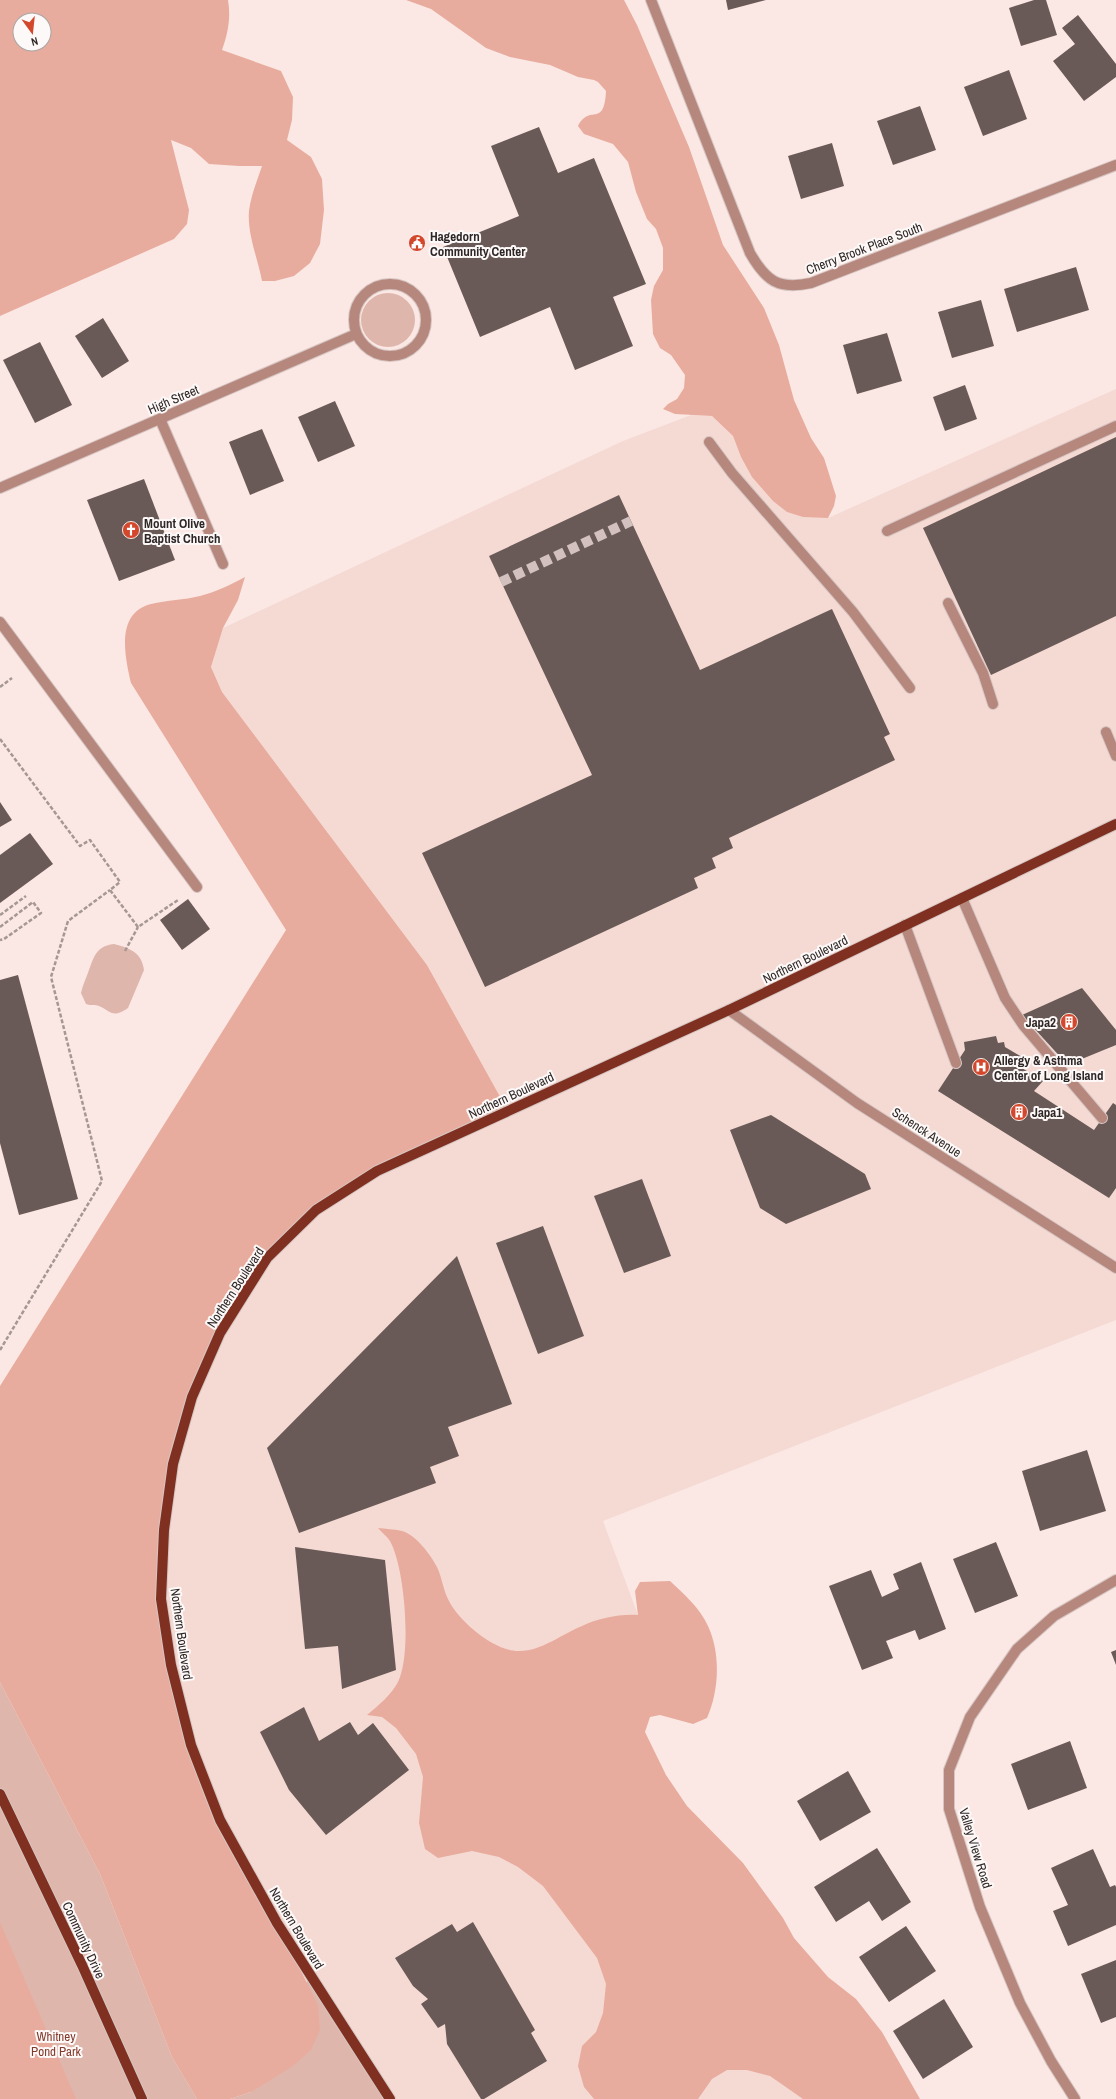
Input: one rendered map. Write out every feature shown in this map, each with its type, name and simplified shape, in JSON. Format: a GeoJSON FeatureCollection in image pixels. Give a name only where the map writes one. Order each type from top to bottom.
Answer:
{"type":"FeatureCollection","features":[{"type":"Feature","properties":{"kind":"main road","name":"Northern Boulevard"},"geometry":{"type":"LineString","coordinates":[[390,2099],[277,1923],[220,1820],[191,1745],[171,1665],[161,1599],[164,1530],[173,1464],[192,1397],[220,1333],[267,1258],[316,1210],[377,1170],[729,1010],[1116,824]]}},
{"type":"Feature","properties":{"kind":"main road","name":"Community Drive"},"geometry":{"type":"LineString","coordinates":[[0,1794],[82,1965],[142,2099]]}},
{"type":"Feature","properties":{"kind":"street","name":"Cherry Brook Place South"},"geometry":{"type":"LineString","coordinates":[[651,0],[750,253],[764,274],[777,283],[792,286],[811,283],[1116,165]]}},
{"type":"Feature","properties":{"kind":"street"},"geometry":{"type":"LineString","coordinates":[[388,284],[404,288],[418,298],[424,307],[426,320],[424,332],[418,343],[409,351],[397,356],[385,356],[373,352],[363,345],[356,334],[354,323],[355,312],[359,302],[367,293],[376,287],[388,284]]}},
{"type":"Feature","properties":{"kind":"street","name":"High Street"},"geometry":{"type":"LineString","coordinates":[[0,488],[356,334]]}},
{"type":"Feature","properties":{"kind":"street"},"geometry":{"type":"LineString","coordinates":[[160,419],[223,564]]}},
{"type":"Feature","properties":{"kind":"street"},"geometry":{"type":"LineString","coordinates":[[887,531],[1116,426]]}},
{"type":"Feature","properties":{"kind":"street"},"geometry":{"type":"LineString","coordinates":[[709,442],[732,473],[853,612],[910,688]]}},
{"type":"Feature","properties":{"kind":"street"},"geometry":{"type":"LineString","coordinates":[[948,603],[983,673],[993,704]]}},
{"type":"Feature","properties":{"kind":"street"},"geometry":{"type":"LineString","coordinates":[[0,622],[197,887]]}},
{"type":"Feature","properties":{"kind":"street"},"geometry":{"type":"LineString","coordinates":[[1106,732],[1116,756]]}},
{"type":"Feature","properties":{"kind":"street"},"geometry":{"type":"LineString","coordinates":[[962,898],[1004,998],[1023,1025],[1102,1118]]}},
{"type":"Feature","properties":{"kind":"street"},"geometry":{"type":"LineString","coordinates":[[905,925],[956,1063]]}},
{"type":"Feature","properties":{"kind":"street","name":"Schenck Avenue"},"geometry":{"type":"LineString","coordinates":[[729,1010],[857,1102],[1116,1268]]}},
{"type":"Feature","properties":{"kind":"street","name":"Valley View Road"},"geometry":{"type":"LineString","coordinates":[[1075,2099],[1051,2061],[1020,2003],[980,1907],[949,1809],[949,1770],[970,1718],[1016,1649],[1054,1616],[1116,1580]]}},
{"type":"Feature","properties":{"kind":"path"},"geometry":{"type":"LineString","coordinates":[[0,739],[80,846],[90,840],[120,882],[68,921],[51,977],[102,1181],[0,1350]]}},
{"type":"Feature","properties":{"kind":"path"},"geometry":{"type":"LineString","coordinates":[[125,951],[138,928],[197,887]]}},
{"type":"Feature","properties":{"kind":"path"},"geometry":{"type":"LineString","coordinates":[[110,890],[138,928]]}},
{"type":"Feature","properties":{"kind":"path"},"geometry":{"type":"LineString","coordinates":[[0,915],[26,896]]}},
{"type":"Feature","properties":{"kind":"path"},"geometry":{"type":"LineString","coordinates":[[0,927],[33,902],[41,913],[4,939],[0,940]]}},
{"type":"Feature","properties":{"kind":"shaded area"},"geometry":{"type":"Polygon","coordinates":[[[0,0],[228,0],[228,25],[222,50],[281,71],[293,97],[292,120],[287,140],[311,157],[322,179],[324,210],[320,244],[310,263],[294,276],[275,281],[262,281],[251,237],[249,211],[254,188],[262,166],[209,164],[191,148],[171,140],[189,210],[187,224],[174,239],[0,316],[0,0]]]}},
{"type":"Feature","properties":{"kind":"shaded area"},"geometry":{"type":"Polygon","coordinates":[[[406,0],[624,0],[637,25],[689,147],[723,245],[764,308],[779,345],[794,400],[811,438],[824,458],[836,496],[834,506],[828,518],[803,517],[787,512],[773,501],[752,477],[741,457],[733,436],[712,416],[675,414],[663,409],[677,399],[684,388],[685,375],[671,355],[660,348],[653,334],[651,300],[654,286],[663,270],[663,248],[656,229],[647,219],[636,192],[628,162],[613,144],[584,134],[578,126],[587,116],[599,113],[605,102],[606,91],[598,82],[594,80],[578,77],[550,65],[510,57],[486,48],[431,9],[406,0]]]}},
{"type":"Feature","properties":{"kind":"shaded area"},"geometry":{"type":"Polygon","coordinates":[[[1116,389],[1116,1320],[603,1521],[638,1615],[505,1664],[816,2099],[390,2099],[340,2023],[220,1820],[191,1745],[161,1599],[173,1464],[220,1333],[267,1258],[316,1210],[377,1171],[508,1111],[427,965],[222,692],[211,667],[223,628],[623,441],[691,415],[712,416],[733,436],[741,457],[828,518],[1116,389]]]}},
{"type":"Feature","properties":{"kind":"shaded area"},"geometry":{"type":"Polygon","coordinates":[[[245,577],[238,600],[223,628],[211,667],[222,692],[427,965],[508,1111],[377,1171],[316,1210],[267,1258],[220,1333],[173,1464],[161,1599],[191,1745],[220,1820],[277,1923],[318,2005],[320,2030],[311,2050],[293,2066],[251,2092],[230,2099],[197,2099],[172,2057],[100,1874],[0,1682],[0,1386],[286,930],[131,683],[125,649],[127,626],[132,616],[140,609],[151,604],[200,596],[223,588],[245,577]]]}},
{"type":"Feature","properties":{"kind":"shaded area"},"geometry":{"type":"Polygon","coordinates":[[[378,1528],[402,1531],[412,1536],[427,1551],[434,1562],[439,1571],[447,1597],[454,1609],[478,1634],[498,1646],[509,1650],[526,1651],[534,1649],[551,1642],[574,1629],[609,1617],[638,1615],[635,1591],[640,1582],[670,1581],[681,1591],[701,1613],[712,1637],[717,1660],[714,1696],[707,1718],[693,1724],[660,1715],[650,1717],[645,1732],[666,1775],[687,1806],[743,1863],[783,1918],[794,1938],[828,1977],[856,1999],[882,2032],[920,2099],[803,2099],[770,2076],[747,2070],[727,2070],[712,2079],[698,2099],[594,2099],[584,2087],[578,2066],[582,2046],[596,2032],[603,2013],[606,1984],[597,1958],[543,1886],[518,1867],[499,1857],[472,1851],[438,1858],[425,1849],[419,1823],[423,1777],[416,1754],[396,1728],[382,1717],[367,1715],[388,1696],[395,1687],[402,1669],[405,1652],[405,1611],[400,1570],[390,1541],[378,1528]]]}},
{"type":"Feature","properties":{"kind":"shaded area"},"geometry":{"type":"Polygon","coordinates":[[[0,1922],[76,2099],[0,2099],[0,1922]]]}},
{"type":"Feature","properties":{"kind":"green space"},"geometry":{"type":"Polygon","coordinates":[[[383,293],[393,293],[403,297],[411,305],[415,315],[415,325],[411,335],[403,343],[393,347],[383,347],[373,343],[365,335],[361,325],[361,315],[365,305],[373,297],[383,293]]]}},
{"type":"Feature","properties":{"kind":"green space"},"geometry":{"type":"Polygon","coordinates":[[[114,944],[130,949],[138,955],[143,964],[144,970],[128,1008],[115,1014],[97,1005],[86,1004],[81,993],[92,961],[98,951],[107,945],[114,944]]]}},
{"type":"Feature","properties":{"kind":"green space","name":"Whitney Pond Park"},"geometry":{"type":"Polygon","coordinates":[[[0,1682],[100,1874],[172,2057],[197,2099],[0,2099],[0,1682]]]}},
{"type":"Feature","properties":{"kind":"green space"},"geometry":{"type":"Polygon","coordinates":[[[277,1923],[390,2099],[230,2099],[251,2092],[307,1981],[277,1923]]]}},
{"type":"Feature","properties":{"kind":"building"},"geometry":{"type":"Polygon","coordinates":[[[726,0],[766,0],[728,10],[726,0]]]}},
{"type":"Feature","properties":{"kind":"building"},"geometry":{"type":"Polygon","coordinates":[[[1034,0],[1046,0],[1057,35],[1021,46],[1009,8],[1034,0]]]}},
{"type":"Feature","properties":{"kind":"building"},"geometry":{"type":"Polygon","coordinates":[[[1078,15],[1116,64],[1116,77],[1084,101],[1053,61],[1075,44],[1062,28],[1078,15]]]}},
{"type":"Feature","properties":{"kind":"building"},"geometry":{"type":"Polygon","coordinates":[[[1009,70],[1027,119],[983,136],[964,87],[1009,70]]]}},
{"type":"Feature","properties":{"kind":"building"},"geometry":{"type":"Polygon","coordinates":[[[920,106],[936,150],[893,165],[877,121],[920,106]]]}},
{"type":"Feature","properties":{"kind":"building"},"geometry":{"type":"Polygon","coordinates":[[[539,127],[558,173],[594,158],[646,284],[613,297],[633,346],[575,370],[550,307],[480,337],[443,247],[519,216],[491,146],[539,127]]]}},
{"type":"Feature","properties":{"kind":"building"},"geometry":{"type":"Polygon","coordinates":[[[832,143],[844,186],[801,199],[788,156],[832,143]]]}},
{"type":"Feature","properties":{"kind":"building"},"geometry":{"type":"Polygon","coordinates":[[[1076,267],[1089,310],[1017,332],[1004,289],[1076,267]]]}},
{"type":"Feature","properties":{"kind":"building"},"geometry":{"type":"Polygon","coordinates":[[[981,300],[994,346],[952,358],[938,312],[981,300]]]}},
{"type":"Feature","properties":{"kind":"building"},"geometry":{"type":"Polygon","coordinates":[[[103,318],[129,361],[102,378],[75,336],[103,318]]]}},
{"type":"Feature","properties":{"kind":"building"},"geometry":{"type":"Polygon","coordinates":[[[887,333],[902,381],[857,394],[843,345],[887,333]]]}},
{"type":"Feature","properties":{"kind":"building"},"geometry":{"type":"Polygon","coordinates":[[[40,342],[72,405],[35,423],[3,360],[40,342]]]}},
{"type":"Feature","properties":{"kind":"building"},"geometry":{"type":"Polygon","coordinates":[[[965,385],[977,419],[945,431],[933,397],[965,385]]]}},
{"type":"Feature","properties":{"kind":"building"},"geometry":{"type":"Polygon","coordinates":[[[335,401],[355,446],[318,462],[298,417],[335,401]]]}},
{"type":"Feature","properties":{"kind":"building"},"geometry":{"type":"Polygon","coordinates":[[[262,429],[284,481],[250,495],[229,442],[262,429]]]}},
{"type":"Feature","properties":{"kind":"building"},"geometry":{"type":"Polygon","coordinates":[[[1116,437],[1116,616],[991,675],[923,528],[1116,437]]]}},
{"type":"Feature","properties":{"kind":"building","name":"Mount Olive Baptist Church"},"geometry":{"type":"Polygon","coordinates":[[[144,479],[175,560],[119,581],[87,500],[144,479]]]}},
{"type":"Feature","properties":{"kind":"building"},"geometry":{"type":"Polygon","coordinates":[[[619,495],[700,670],[832,609],[890,734],[884,737],[895,760],[729,838],[733,848],[712,858],[716,868],[694,878],[698,888],[485,987],[422,853],[592,775],[489,556],[619,495]]]}},
{"type":"Feature","properties":{"kind":"building"},"geometry":{"type":"Polygon","coordinates":[[[0,802],[12,820],[0,827],[0,802]]]}},
{"type":"Feature","properties":{"kind":"building"},"geometry":{"type":"Polygon","coordinates":[[[30,833],[53,864],[0,903],[0,855],[30,833]]]}},
{"type":"Feature","properties":{"kind":"building"},"geometry":{"type":"Polygon","coordinates":[[[188,899],[210,929],[182,950],[160,920],[188,899]]]}},
{"type":"Feature","properties":{"kind":"building"},"geometry":{"type":"Polygon","coordinates":[[[18,975],[78,1199],[19,1215],[0,1143],[0,980],[18,975]]]}},
{"type":"Feature","properties":{"kind":"building","name":"Japa2"},"geometry":{"type":"Polygon","coordinates":[[[1082,988],[1116,1030],[1116,1045],[1072,1063],[1064,1061],[1022,1015],[1082,988]]]}},
{"type":"Feature","properties":{"kind":"building","name":"Japa1"},"geometry":{"type":"Polygon","coordinates":[[[996,1036],[998,1043],[1004,1042],[1005,1047],[1022,1057],[1017,1065],[1043,1081],[1034,1091],[1094,1130],[1113,1103],[1116,1105],[1116,1188],[1109,1198],[938,1091],[965,1050],[964,1042],[996,1036]]]}},
{"type":"Feature","properties":{"kind":"building"},"geometry":{"type":"Polygon","coordinates":[[[771,1115],[865,1174],[871,1189],[786,1224],[760,1208],[730,1130],[771,1115]]]}},
{"type":"Feature","properties":{"kind":"building"},"geometry":{"type":"Polygon","coordinates":[[[642,1179],[671,1256],[624,1273],[594,1196],[642,1179]]]}},
{"type":"Feature","properties":{"kind":"building"},"geometry":{"type":"Polygon","coordinates":[[[543,1226],[584,1336],[538,1354],[496,1243],[543,1226]]]}},
{"type":"Feature","properties":{"kind":"building"},"geometry":{"type":"Polygon","coordinates":[[[457,1256],[512,1404],[448,1427],[459,1456],[430,1467],[436,1483],[299,1533],[267,1448],[457,1256]]]}},
{"type":"Feature","properties":{"kind":"building"},"geometry":{"type":"Polygon","coordinates":[[[1087,1450],[1106,1511],[1040,1531],[1022,1471],[1087,1450]]]}},
{"type":"Feature","properties":{"kind":"building"},"geometry":{"type":"Polygon","coordinates":[[[996,1542],[1018,1596],[975,1613],[953,1559],[996,1542]]]}},
{"type":"Feature","properties":{"kind":"building"},"geometry":{"type":"Polygon","coordinates":[[[295,1547],[385,1560],[396,1670],[342,1689],[338,1646],[305,1649],[295,1547]]]}},
{"type":"Feature","properties":{"kind":"building"},"geometry":{"type":"Polygon","coordinates":[[[921,1562],[946,1629],[919,1640],[915,1630],[886,1641],[893,1658],[862,1670],[829,1586],[871,1570],[882,1597],[899,1589],[893,1574],[921,1562]]]}},
{"type":"Feature","properties":{"kind":"building"},"geometry":{"type":"Polygon","coordinates":[[[1116,1650],[1116,1665],[1111,1652],[1116,1650]]]}},
{"type":"Feature","properties":{"kind":"building"},"geometry":{"type":"Polygon","coordinates":[[[304,1707],[319,1741],[350,1722],[358,1735],[373,1723],[409,1770],[326,1835],[289,1790],[260,1732],[304,1707]]]}},
{"type":"Feature","properties":{"kind":"building"},"geometry":{"type":"Polygon","coordinates":[[[1070,1741],[1087,1788],[1028,1810],[1011,1764],[1070,1741]]]}},
{"type":"Feature","properties":{"kind":"building"},"geometry":{"type":"Polygon","coordinates":[[[848,1771],[871,1812],[820,1841],[797,1801],[848,1771]]]}},
{"type":"Feature","properties":{"kind":"building"},"geometry":{"type":"Polygon","coordinates":[[[877,1848],[911,1902],[882,1921],[869,1901],[836,1922],[814,1887],[877,1848]]]}},
{"type":"Feature","properties":{"kind":"building"},"geometry":{"type":"Polygon","coordinates":[[[1093,1849],[1110,1887],[1115,1885],[1116,1887],[1116,1925],[1068,1946],[1053,1911],[1068,1905],[1051,1868],[1093,1849]]]}},
{"type":"Feature","properties":{"kind":"building"},"geometry":{"type":"Polygon","coordinates":[[[473,1922],[535,2030],[531,2033],[547,2061],[484,2099],[481,2099],[447,2044],[445,2024],[438,2028],[421,2004],[428,1999],[413,1986],[395,1958],[452,1924],[457,1932],[473,1922]]]}},
{"type":"Feature","properties":{"kind":"building"},"geometry":{"type":"Polygon","coordinates":[[[906,1926],[936,1971],[889,2002],[859,1957],[906,1926]]]}},
{"type":"Feature","properties":{"kind":"building"},"geometry":{"type":"Polygon","coordinates":[[[1116,1960],[1116,2017],[1101,2023],[1081,1974],[1116,1960]]]}},
{"type":"Feature","properties":{"kind":"building"},"geometry":{"type":"Polygon","coordinates":[[[944,1999],[973,2047],[923,2079],[893,2031],[944,1999]]]}},
{"type":"Feature","properties":{"kind":"tunnel"},"geometry":{"type":"LineString","coordinates":[[501,582],[631,521]]}},
{"type":"Feature","properties":{"kind":"place","name":"Hagedorn Community Center"},"geometry":{"type":"Point","coordinates":[417,243]}},
{"type":"Feature","properties":{"kind":"place","name":"Mount Olive Baptist Church"},"geometry":{"type":"Point","coordinates":[131,530]}},
{"type":"Feature","properties":{"kind":"place","name":"Japa2"},"geometry":{"type":"Point","coordinates":[1069,1022]}},
{"type":"Feature","properties":{"kind":"place","name":"Allergy & Asthma Center of Long Island"},"geometry":{"type":"Point","coordinates":[981,1067]}},
{"type":"Feature","properties":{"kind":"place","name":"Japa1"},"geometry":{"type":"Point","coordinates":[1019,1112]}}]}
